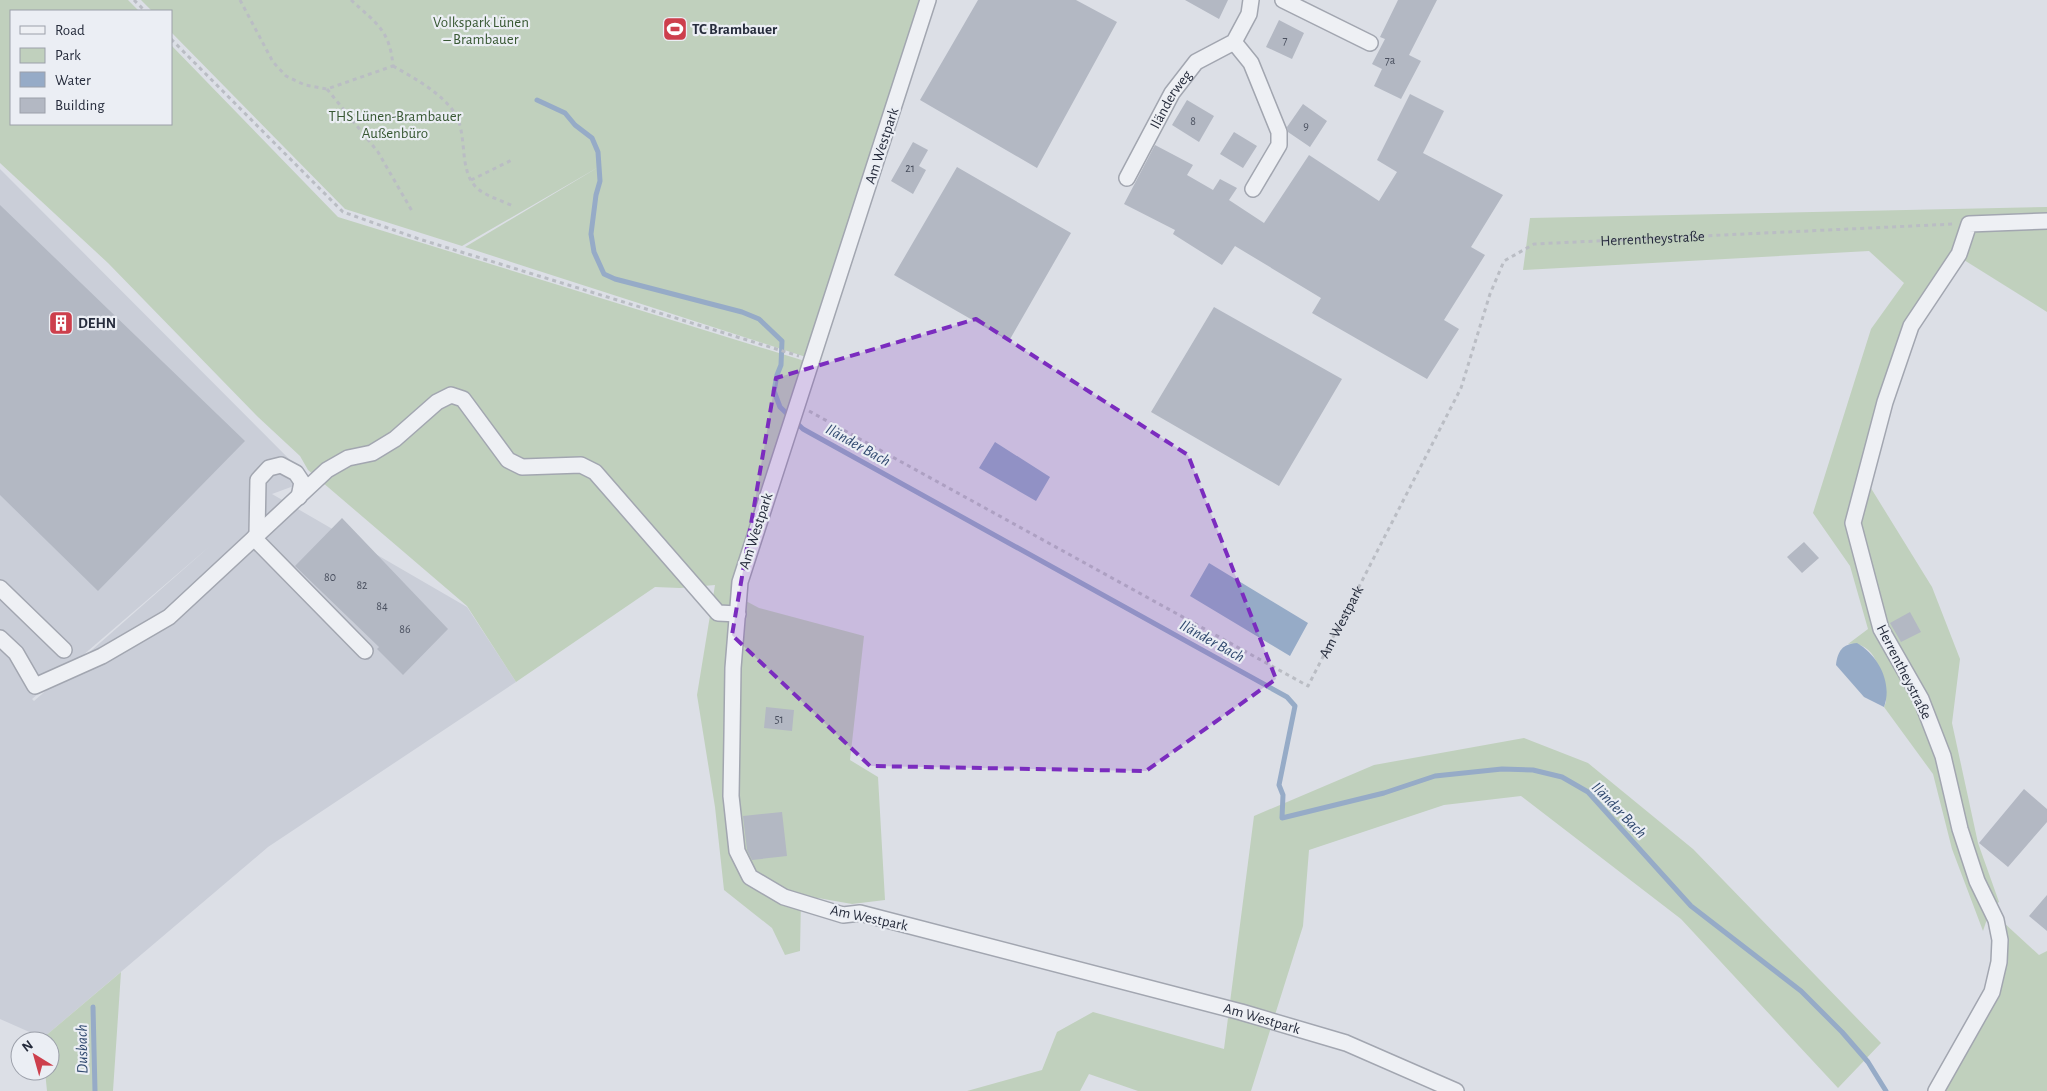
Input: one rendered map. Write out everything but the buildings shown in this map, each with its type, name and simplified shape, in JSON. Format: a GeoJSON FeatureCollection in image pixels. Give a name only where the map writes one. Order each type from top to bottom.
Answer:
{"type":"FeatureCollection","features":[{"type":"Feature","properties":{"kind":"street","name":"Am Westpark"},"geometry":{"type":"LineString","coordinates":[[928,0],[740,582],[733,668],[731,796],[737,851],[750,876],[784,897],[843,915],[860,914],[1241,1012],[1346,1043],[1456,1091]]}},
{"type":"Feature","properties":{"kind":"street"},"geometry":{"type":"LineString","coordinates":[[1251,0],[1249,14],[1234,42],[1251,63],[1279,132],[1280,145],[1253,189]]}},
{"type":"Feature","properties":{"kind":"street"},"geometry":{"type":"LineString","coordinates":[[1283,0],[1370,43]]}},
{"type":"Feature","properties":{"kind":"street","name":"Iländerweg"},"geometry":{"type":"LineString","coordinates":[[1127,178],[1172,93],[1196,62],[1234,42]]}},
{"type":"Feature","properties":{"kind":"street"},"geometry":{"type":"LineString","coordinates":[[1969,224],[2047,221]]}},
{"type":"Feature","properties":{"kind":"street","name":"Herrentheystraße"},"geometry":{"type":"LineString","coordinates":[[1936,1091],[1992,992],[1999,962],[2000,940],[1996,920],[1976,881],[1960,829],[1944,756],[1921,700],[1881,629],[1853,523],[1885,402],[1911,326],[1959,254],[1969,224]]}},
{"type":"Feature","properties":{"kind":"street"},"geometry":{"type":"LineString","coordinates":[[0,638],[16,653],[35,686],[102,656],[169,617],[327,470],[348,458],[372,453],[388,443],[436,402],[450,395],[463,400],[508,460],[522,467],[581,465],[595,472],[718,613],[738,614]]}},
{"type":"Feature","properties":{"kind":"street"},"geometry":{"type":"LineString","coordinates":[[298,497],[302,482],[296,473],[281,465],[268,468],[258,480],[256,536],[365,651]]}},
{"type":"Feature","properties":{"kind":"street"},"geometry":{"type":"LineString","coordinates":[[0,588],[64,650]]}},
{"type":"Feature","properties":{"kind":"path"},"geometry":{"type":"LineString","coordinates":[[134,0],[144,10]]}},
{"type":"Feature","properties":{"kind":"path"},"geometry":{"type":"LineString","coordinates":[[240,0],[273,62],[286,76],[305,85],[327,89],[393,66]]}},
{"type":"Feature","properties":{"kind":"path"},"geometry":{"type":"LineString","coordinates":[[352,0],[384,31],[392,48],[393,66]]}},
{"type":"Feature","properties":{"kind":"path"},"geometry":{"type":"LineString","coordinates":[[172,40],[343,212],[419,239],[782,351]]}},
{"type":"Feature","properties":{"kind":"path"},"geometry":{"type":"LineString","coordinates":[[393,66],[438,95],[454,112],[462,128],[466,162],[471,180],[478,189],[513,206]]}},
{"type":"Feature","properties":{"kind":"path"},"geometry":{"type":"LineString","coordinates":[[327,89],[378,152],[412,211]]}},
{"type":"Feature","properties":{"kind":"path"},"geometry":{"type":"LineString","coordinates":[[471,180],[512,160]]}},
{"type":"Feature","properties":{"kind":"path","name":"Herrentheystraße"},"geometry":{"type":"LineString","coordinates":[[1448,413],[1461,388],[1490,294],[1504,261],[1534,244],[1969,224]]}},
{"type":"Feature","properties":{"kind":"path","name":"Am Westpark"},"geometry":{"type":"LineString","coordinates":[[798,407],[1308,686],[1448,413]]}},
{"type":"Feature","properties":{"kind":"highlighted area"},"geometry":{"type":"Polygon","coordinates":[[[976,319],[1188,455],[1276,679],[1146,771],[870,766],[732,635],[776,378],[976,319]]]}},
{"type":"Feature","properties":{"kind":"shaded area"},"geometry":{"type":"Polygon","coordinates":[[[0,169],[310,480],[272,494],[467,607],[516,682],[268,847],[51,1031],[27,1031],[0,1019],[0,169]],[[210,546],[32,699],[34,701],[210,546]]]}},
{"type":"Feature","properties":{"kind":"green space"},"geometry":{"type":"Polygon","coordinates":[[[0,0],[128,0],[138,10],[10,10],[10,125],[172,125],[172,46],[338,217],[808,362],[739,596],[729,592],[759,608],[864,636],[850,760],[878,777],[885,900],[852,904],[818,898],[801,899],[800,951],[785,955],[772,928],[724,890],[715,807],[697,695],[715,585],[680,588],[655,587],[516,682],[467,606],[308,470],[300,456],[258,417],[108,263],[0,163],[0,0]]]}},
{"type":"Feature","properties":{"kind":"green space"},"geometry":{"type":"Polygon","coordinates":[[[141,0],[927,0],[809,358],[465,247],[602,165],[462,246],[345,209],[172,33],[172,10],[151,10],[141,0]]]}},
{"type":"Feature","properties":{"kind":"green space"},"geometry":{"type":"Polygon","coordinates":[[[2047,207],[2047,312],[1964,260],[1912,338],[1869,485],[1932,587],[1960,659],[1952,723],[1978,843],[1999,902],[1991,907],[1983,931],[1952,849],[1933,774],[1884,707],[1886,702],[1883,683],[1873,655],[1858,645],[1848,644],[1868,629],[1850,566],[1813,513],[1871,329],[1904,283],[1869,251],[1523,270],[1530,218],[2047,207]]]}},
{"type":"Feature","properties":{"kind":"green space"},"geometry":{"type":"Polygon","coordinates":[[[1524,738],[1588,763],[1693,849],[1881,1043],[1838,1088],[1681,919],[1521,796],[1444,805],[1309,850],[1303,926],[1251,1091],[1138,1091],[1089,1074],[1080,1091],[967,1091],[1042,1070],[1057,1032],[1093,1012],[1224,1049],[1254,816],[1374,765],[1524,738]]]}},
{"type":"Feature","properties":{"kind":"green space"},"geometry":{"type":"Polygon","coordinates":[[[2003,922],[2039,955],[2047,951],[2047,1091],[1941,1091],[1992,1003],[2003,922]]]}},
{"type":"Feature","properties":{"kind":"green space"},"geometry":{"type":"Polygon","coordinates":[[[121,972],[113,1091],[47,1091],[46,1081],[60,1081],[60,1031],[51,1031],[121,972]]]}},
{"type":"Feature","properties":{"kind":"water"},"geometry":{"type":"Polygon","coordinates":[[[995,442],[1050,477],[1036,501],[979,468],[995,442]]]}},
{"type":"Feature","properties":{"kind":"water"},"geometry":{"type":"Polygon","coordinates":[[[1209,563],[1308,623],[1290,656],[1190,596],[1209,563]]]}},
{"type":"Feature","properties":{"kind":"water"},"geometry":{"type":"Polygon","coordinates":[[[1857,643],[1865,648],[1882,670],[1887,689],[1884,707],[1864,697],[1836,665],[1842,649],[1857,643]]]}},
{"type":"Feature","properties":{"kind":"waterway","name":"Iländer Bach"},"geometry":{"type":"LineString","coordinates":[[537,100],[565,113],[575,125],[592,138],[598,152],[600,181],[596,195],[591,234],[594,252],[604,274],[615,279],[742,312],[759,319],[782,341],[781,365],[774,391],[780,407],[803,429],[1287,697],[1295,706],[1279,785],[1283,795],[1282,818],[1384,793],[1435,776],[1502,769],[1533,770],[1562,777],[1588,792],[1691,906],[1801,991],[1842,1032],[1868,1062],[1886,1091]]}},
{"type":"Feature","properties":{"kind":"waterway","name":"Dusbach"},"geometry":{"type":"LineString","coordinates":[[93,1007],[95,1091]]}},
{"type":"Feature","properties":{"kind":"place","name":"TC Brambauer"},"geometry":{"type":"Point","coordinates":[675,29]}},
{"type":"Feature","properties":{"kind":"place","name":"DEHN"},"geometry":{"type":"Point","coordinates":[61,323]}},
{"type":"Feature","properties":{"kind":"park label","name":"Volkspark Lünen – Brambauer"},"geometry":{"type":"Point","coordinates":[481,30]}},
{"type":"Feature","properties":{"kind":"park label","name":"THS Lünen-Brambauer Außenbüro"},"geometry":{"type":"Point","coordinates":[395,124]}}]}
